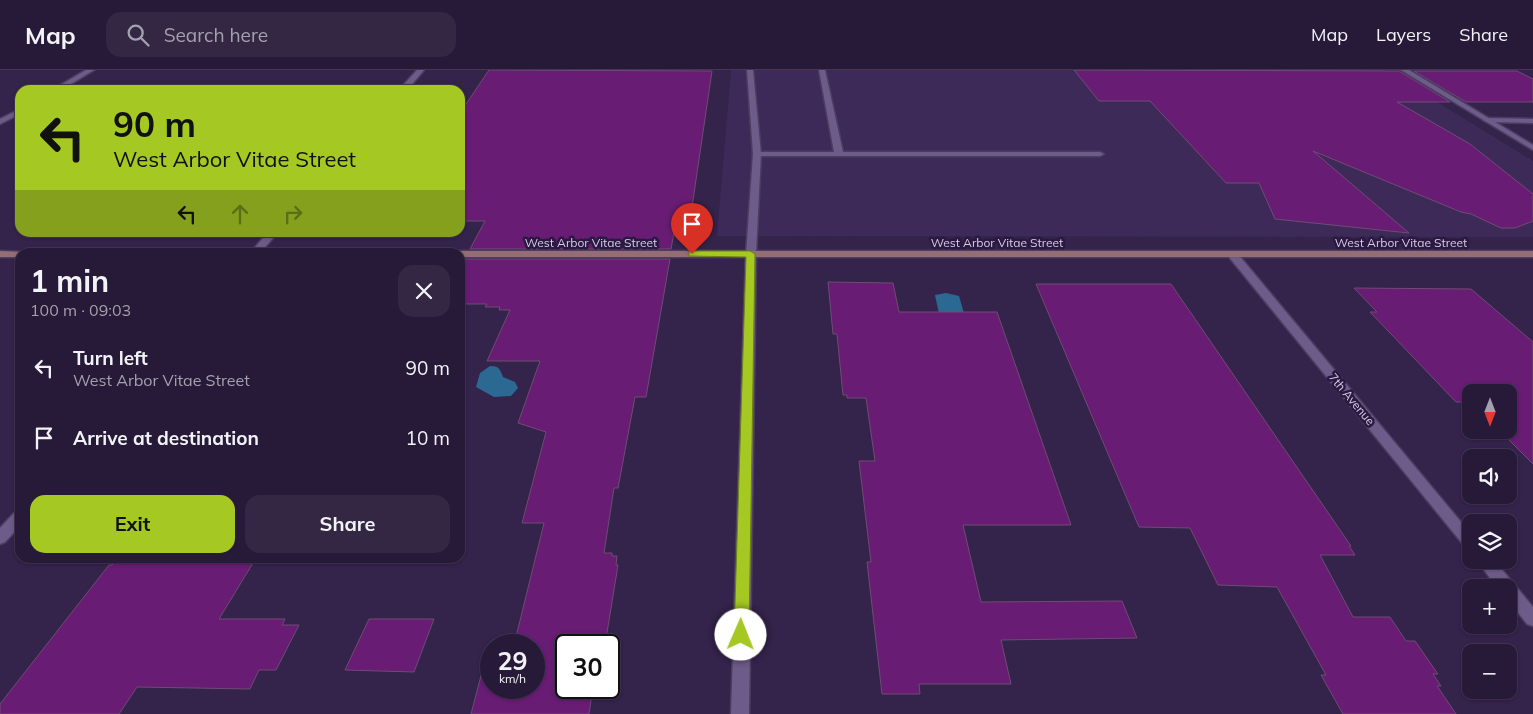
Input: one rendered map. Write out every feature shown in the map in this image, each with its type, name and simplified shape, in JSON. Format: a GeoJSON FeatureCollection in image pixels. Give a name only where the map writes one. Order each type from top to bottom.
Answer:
{"type":"FeatureCollection","features":[{"type":"Feature","properties":{"kind":"street"},"geometry":{"type":"LineString","coordinates":[[65,85],[92,70]]}},
{"type":"Feature","properties":{"kind":"street"},"geometry":{"type":"LineString","coordinates":[[407,85],[421,70]]}},
{"type":"Feature","properties":{"kind":"street"},"geometry":{"type":"LineString","coordinates":[[740,714],[750,254],[757,154],[750,70]]}},
{"type":"Feature","properties":{"kind":"street"},"geometry":{"type":"LineString","coordinates":[[822,70],[840,154]]}},
{"type":"Feature","properties":{"kind":"street"},"geometry":{"type":"LineString","coordinates":[[1404,70],[1532,147]]}},
{"type":"Feature","properties":{"kind":"street"},"geometry":{"type":"LineString","coordinates":[[0,122],[15,114]]}},
{"type":"Feature","properties":{"kind":"street"},"geometry":{"type":"LineString","coordinates":[[1487,120],[1533,120]]}},
{"type":"Feature","properties":{"kind":"street"},"geometry":{"type":"LineString","coordinates":[[757,154],[1100,154]]}},
{"type":"Feature","properties":{"kind":"street"},"geometry":{"type":"LineString","coordinates":[[260,248],[270,237]]}},
{"type":"Feature","properties":{"kind":"street"},"geometry":{"type":"LineString","coordinates":[[0,254],[15,254]]}},
{"type":"Feature","properties":{"kind":"street","name":"West Arbor Vitae Street"},"geometry":{"type":"LineString","coordinates":[[465,254],[1533,254]]}},
{"type":"Feature","properties":{"kind":"street","name":"7th Avenue"},"geometry":{"type":"LineString","coordinates":[[1233,255],[1462,533]]}},
{"type":"Feature","properties":{"kind":"street"},"geometry":{"type":"LineString","coordinates":[[0,538],[15,522]]}},
{"type":"Feature","properties":{"kind":"street"},"geometry":{"type":"LineString","coordinates":[[1492,569],[1500,579]]}},
{"type":"Feature","properties":{"kind":"street"},"geometry":{"type":"LineString","coordinates":[[1517,599],[1533,619]]}},
{"type":"Feature","properties":{"kind":"shaded area"},"geometry":{"type":"Polygon","coordinates":[[[731,70],[1385,70],[1533,161],[1533,237],[717,236],[731,70]]]}},
{"type":"Feature","properties":{"kind":"water"},"geometry":{"type":"Polygon","coordinates":[[[946,293],[959,296],[967,324],[941,323],[935,295],[946,293]]]}},
{"type":"Feature","properties":{"kind":"water"},"geometry":{"type":"Polygon","coordinates":[[[490,366],[497,367],[503,377],[515,382],[518,388],[511,396],[494,397],[476,387],[480,373],[490,366]]]}},
{"type":"Feature","properties":{"kind":"building"},"geometry":{"type":"Polygon","coordinates":[[[489,70],[712,71],[691,214],[688,214],[686,227],[675,227],[671,249],[470,249],[485,221],[465,221],[465,106],[489,70]]]}},
{"type":"Feature","properties":{"kind":"building"},"geometry":{"type":"Polygon","coordinates":[[[1074,70],[1399,71],[1450,102],[1397,102],[1470,144],[1533,194],[1533,221],[1515,228],[1501,228],[1471,214],[1461,212],[1313,151],[1409,233],[1275,219],[1259,183],[1226,183],[1150,101],[1099,101],[1074,70]]]}},
{"type":"Feature","properties":{"kind":"building"},"geometry":{"type":"Polygon","coordinates":[[[1414,71],[1517,71],[1533,79],[1533,102],[1466,102],[1414,71]]]}},
{"type":"Feature","properties":{"kind":"building"},"geometry":{"type":"Polygon","coordinates":[[[465,259],[670,259],[646,397],[635,397],[618,488],[614,488],[604,553],[612,553],[612,556],[617,556],[616,565],[618,565],[607,634],[555,634],[555,699],[591,699],[589,714],[471,714],[480,680],[480,699],[545,699],[545,634],[517,634],[544,523],[522,523],[546,432],[518,423],[540,361],[487,361],[510,310],[499,310],[500,307],[485,307],[487,304],[465,304],[465,259]]]}},
{"type":"Feature","properties":{"kind":"building"},"geometry":{"type":"Polygon","coordinates":[[[828,282],[893,283],[899,312],[997,312],[1071,525],[963,525],[981,602],[1122,601],[1137,638],[1001,640],[1011,684],[919,684],[920,694],[882,694],[867,562],[871,562],[859,461],[875,461],[866,398],[847,398],[847,395],[843,395],[837,334],[833,334],[828,282]]]}},
{"type":"Feature","properties":{"kind":"building"},"geometry":{"type":"Polygon","coordinates":[[[1036,284],[1171,284],[1351,546],[1349,546],[1355,555],[1320,555],[1353,617],[1390,617],[1406,641],[1415,641],[1438,674],[1433,674],[1441,686],[1437,686],[1456,714],[1343,714],[1321,675],[1326,675],[1277,587],[1218,585],[1190,528],[1139,527],[1036,284]]]}},
{"type":"Feature","properties":{"kind":"building"},"geometry":{"type":"Polygon","coordinates":[[[1354,288],[1471,289],[1533,342],[1533,464],[1508,439],[1518,439],[1518,384],[1462,384],[1462,402],[1456,402],[1370,312],[1377,312],[1354,288]]]}},
{"type":"Feature","properties":{"kind":"building"},"geometry":{"type":"Polygon","coordinates":[[[114,563],[253,563],[219,619],[285,619],[282,625],[299,625],[276,670],[259,670],[250,689],[137,687],[119,714],[0,714],[0,704],[109,565],[114,563]]]}},
{"type":"Feature","properties":{"kind":"building"},"geometry":{"type":"Polygon","coordinates":[[[369,619],[434,619],[414,672],[345,670],[369,619]]]}},
{"type":"Feature","properties":{"kind":"route"},"geometry":{"type":"LineString","coordinates":[[692,254],[750,254],[741,635]]}}]}
